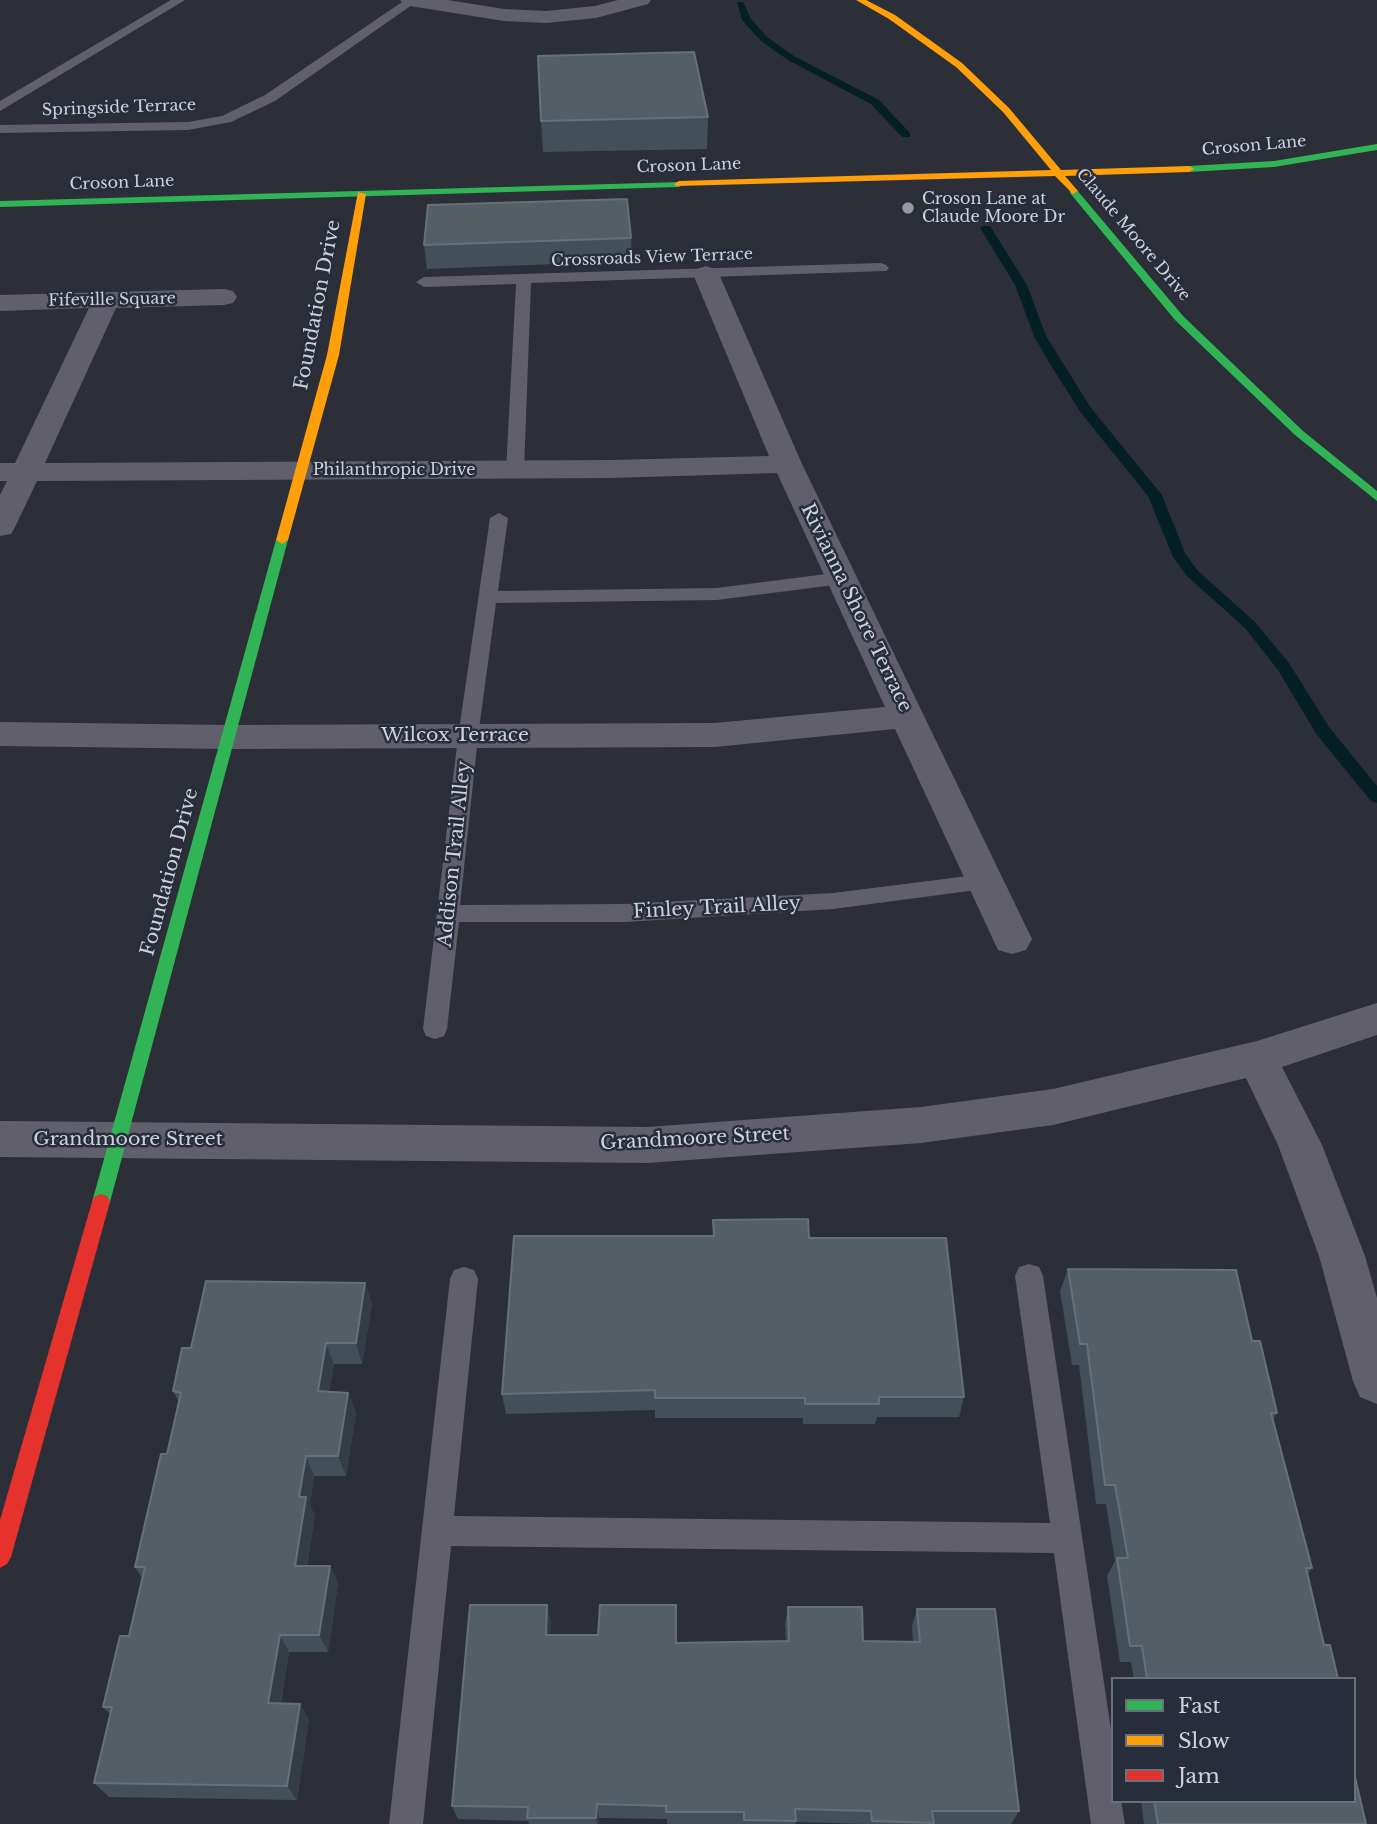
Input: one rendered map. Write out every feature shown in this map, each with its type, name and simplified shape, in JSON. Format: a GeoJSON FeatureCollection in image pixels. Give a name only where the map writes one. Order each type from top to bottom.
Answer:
{"type":"FeatureCollection","features":[{"type":"Feature","properties":{"kind":"street"},"geometry":{"type":"LineString","coordinates":[[411,0],[504,15],[546,17],[596,12],[616,3],[642,0]]}},
{"type":"Feature","properties":{"kind":"street","name":"Claude Moore Drive"},"geometry":{"type":"LineString","coordinates":[[860,0],[892,17],[959,65],[1006,110],[1179,318],[1299,433],[1377,496]]}},
{"type":"Feature","properties":{"kind":"street","name":"Croson Lane"},"geometry":{"type":"LineString","coordinates":[[0,204],[1239,167],[1377,148]]}},
{"type":"Feature","properties":{"kind":"street","name":"Foundation Drive"},"geometry":{"type":"LineString","coordinates":[[0,1557],[118,1140],[333,355],[361,194]]}},
{"type":"Feature","properties":{"kind":"street","name":"Rivianna Shore Terrace"},"geometry":{"type":"LineString","coordinates":[[706,274],[787,464],[1012,939]]}},
{"type":"Feature","properties":{"kind":"street","name":"Fifeville Square"},"geometry":{"type":"LineString","coordinates":[[0,303],[224,297]]}},
{"type":"Feature","properties":{"kind":"street"},"geometry":{"type":"LineString","coordinates":[[0,527],[13,472],[106,300]]}},
{"type":"Feature","properties":{"kind":"street","name":"Philanthropic Drive"},"geometry":{"type":"LineString","coordinates":[[13,472],[515,470],[787,464]]}},
{"type":"Feature","properties":{"kind":"street","name":"Wilcox Terrace"},"geometry":{"type":"LineString","coordinates":[[0,734],[229,737],[715,735],[908,716]]}},
{"type":"Feature","properties":{"kind":"street","name":"Grandmoore Street"},"geometry":{"type":"LineString","coordinates":[[0,1139],[648,1144],[921,1125],[1053,1107],[1257,1058],[1377,1019]]}},
{"type":"Feature","properties":{"kind":"street"},"geometry":{"type":"LineString","coordinates":[[1257,1058],[1300,1144],[1342,1255],[1377,1381]]}},
{"type":"Feature","properties":{"kind":"lane"},"geometry":{"type":"LineString","coordinates":[[0,107],[179,0]]}},
{"type":"Feature","properties":{"kind":"lane","name":"Springside Terrace"},"geometry":{"type":"LineString","coordinates":[[0,129],[188,126],[226,119],[271,98],[411,0]]}},
{"type":"Feature","properties":{"kind":"lane","name":"Crossroads View Terrace"},"geometry":{"type":"LineString","coordinates":[[424,282],[881,268]]}},
{"type":"Feature","properties":{"kind":"lane"},"geometry":{"type":"LineString","coordinates":[[515,470],[524,279]]}},
{"type":"Feature","properties":{"kind":"lane","name":"Addison Trail Alley"},"geometry":{"type":"LineString","coordinates":[[435,1029],[468,737],[499,518]]}},
{"type":"Feature","properties":{"kind":"lane"},"geometry":{"type":"LineString","coordinates":[[488,597],[717,594],[842,578]]}},
{"type":"Feature","properties":{"kind":"lane","name":"Finley Trail Alley"},"geometry":{"type":"LineString","coordinates":[[450,913],[625,913],[833,901],[984,883]]}},
{"type":"Feature","properties":{"kind":"lane"},"geometry":{"type":"LineString","coordinates":[[1029,1276],[1108,1824]]}},
{"type":"Feature","properties":{"kind":"lane"},"geometry":{"type":"LineString","coordinates":[[406,1824],[464,1279]]}},
{"type":"Feature","properties":{"kind":"lane"},"geometry":{"type":"LineString","coordinates":[[437,1531],[1066,1538]]}},
{"type":"Feature","properties":{"kind":"building"},"geometry":{"type":"Polygon","coordinates":[[[694,52],[708,117],[541,121],[538,56],[694,52]]]}},
{"type":"Feature","properties":{"kind":"building"},"geometry":{"type":"Polygon","coordinates":[[[627,199],[631,238],[424,245],[428,205],[627,199]]]}},
{"type":"Feature","properties":{"kind":"building"},"geometry":{"type":"Polygon","coordinates":[[[808,1219],[809,1238],[946,1238],[964,1397],[879,1397],[879,1404],[805,1404],[805,1398],[655,1398],[655,1390],[502,1394],[514,1236],[714,1236],[713,1220],[808,1219]]]}},
{"type":"Feature","properties":{"kind":"building"},"geometry":{"type":"Polygon","coordinates":[[[1068,1269],[1236,1270],[1252,1341],[1260,1341],[1277,1413],[1271,1413],[1312,1568],[1306,1568],[1324,1645],[1330,1645],[1338,1677],[1147,1677],[1142,1646],[1130,1646],[1117,1558],[1128,1558],[1115,1485],[1105,1485],[1087,1344],[1080,1344],[1068,1269]]]}},
{"type":"Feature","properties":{"kind":"building"},"geometry":{"type":"Polygon","coordinates":[[[206,1281],[365,1283],[356,1343],[326,1343],[318,1391],[348,1393],[338,1456],[306,1456],[299,1497],[306,1497],[295,1566],[330,1566],[319,1635],[280,1635],[268,1703],[300,1704],[287,1786],[94,1783],[112,1707],[103,1707],[120,1636],[129,1636],[145,1567],[135,1567],[161,1454],[167,1454],[181,1393],[173,1391],[182,1348],[191,1348],[206,1281]]]}},
{"type":"Feature","properties":{"kind":"building"},"geometry":{"type":"Polygon","coordinates":[[[470,1605],[547,1605],[546,1635],[598,1635],[600,1605],[676,1605],[676,1643],[789,1641],[788,1607],[862,1607],[863,1641],[920,1642],[917,1609],[995,1609],[1019,1811],[932,1811],[934,1823],[872,1821],[871,1811],[795,1809],[796,1821],[744,1820],[744,1812],[666,1812],[666,1806],[597,1804],[596,1818],[527,1818],[528,1807],[452,1806],[470,1605]]]}},
{"type":"Feature","properties":{"kind":"building"},"geometry":{"type":"Polygon","coordinates":[[[1356,1782],[1366,1824],[1158,1824],[1154,1803],[1356,1803],[1356,1782]]]}},
{"type":"Feature","properties":{"kind":"waterway"},"geometry":{"type":"LineString","coordinates":[[740,4],[747,20],[764,39],[791,58],[875,102],[906,135]]}},
{"type":"Feature","properties":{"kind":"waterway"},"geometry":{"type":"LineString","coordinates":[[986,228],[1021,285],[1040,336],[1053,359],[1086,410],[1155,495],[1178,554],[1192,573],[1250,625],[1284,667],[1323,731],[1377,797]]}},
{"type":"Feature","properties":{"kind":"traffic: fast"},"geometry":{"type":"LineString","coordinates":[[1189,169],[1274,164],[1377,147]]}},
{"type":"Feature","properties":{"kind":"traffic: fast"},"geometry":{"type":"LineString","coordinates":[[0,204],[679,184]]}},
{"type":"Feature","properties":{"kind":"traffic: fast"},"geometry":{"type":"LineString","coordinates":[[1073,191],[1179,318],[1299,433],[1377,497]]}},
{"type":"Feature","properties":{"kind":"traffic: fast"},"geometry":{"type":"LineString","coordinates":[[101,1202],[282,540]]}},
{"type":"Feature","properties":{"kind":"traffic: slow"},"geometry":{"type":"LineString","coordinates":[[860,0],[892,17],[959,65],[1006,110],[1073,191]]}},
{"type":"Feature","properties":{"kind":"traffic: slow"},"geometry":{"type":"LineString","coordinates":[[679,184],[1189,169]]}},
{"type":"Feature","properties":{"kind":"traffic: slow"},"geometry":{"type":"LineString","coordinates":[[282,540],[333,355],[361,194]]}},
{"type":"Feature","properties":{"kind":"traffic: jam"},"geometry":{"type":"LineString","coordinates":[[0,1557],[101,1202]]}},
{"type":"Feature","properties":{"kind":"place","name":"Croson Lane at Claude Moore Dr"},"geometry":{"type":"Point","coordinates":[908,208]}}]}
